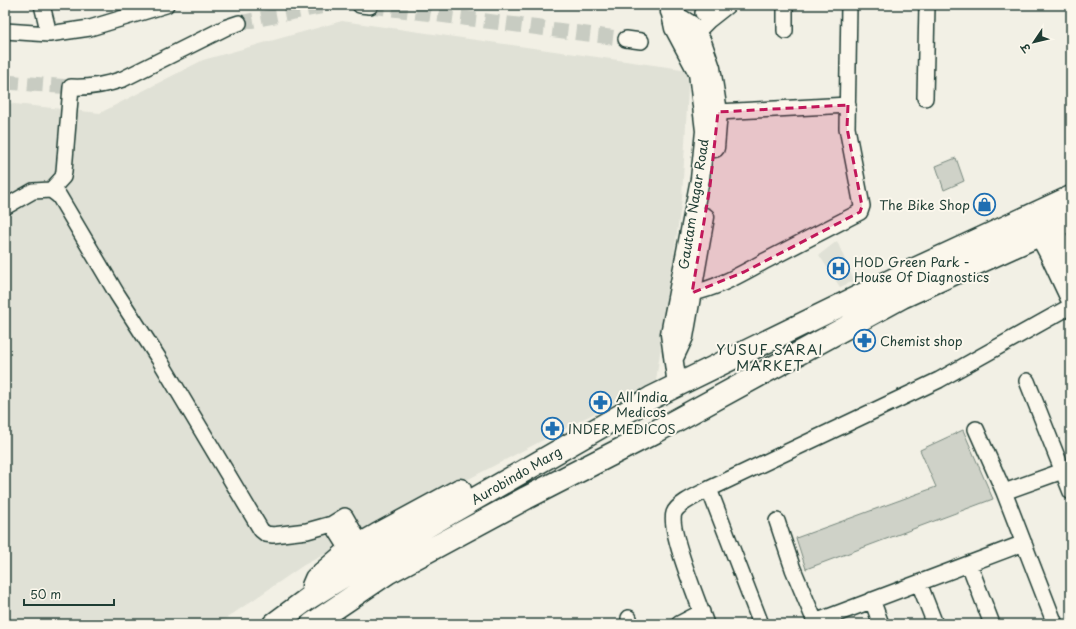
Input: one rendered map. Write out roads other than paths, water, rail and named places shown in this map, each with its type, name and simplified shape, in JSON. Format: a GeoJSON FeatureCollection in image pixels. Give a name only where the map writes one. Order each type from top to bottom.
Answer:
{"type":"FeatureCollection","features":[{"type":"Feature","properties":{"kind":"highway","name":"Aurobindo Marg"},"geometry":{"type":"LineString","coordinates":[[274,624],[309,598],[384,551],[641,404],[911,271],[1071,197]]}},
{"type":"Feature","properties":{"kind":"highway","name":"Aurobindo Marg"},"geometry":{"type":"LineString","coordinates":[[312,624],[389,572],[526,498],[655,432],[902,297],[1055,227]]}},
{"type":"Feature","properties":{"kind":"highway"},"geometry":{"type":"LineString","coordinates":[[309,598],[316,579],[363,543],[608,409],[641,404]]}},
{"type":"Feature","properties":{"kind":"highway"},"geometry":{"type":"LineString","coordinates":[[363,543],[408,537]]}},
{"type":"Feature","properties":{"kind":"street"},"geometry":{"type":"LineString","coordinates":[[42,5],[49,34]]}},
{"type":"Feature","properties":{"kind":"street"},"geometry":{"type":"LineString","coordinates":[[670,9],[702,16],[709,20],[728,5]]}},
{"type":"Feature","properties":{"kind":"street"},"geometry":{"type":"LineString","coordinates":[[785,5],[785,31]]}},
{"type":"Feature","properties":{"kind":"street"},"geometry":{"type":"LineString","coordinates":[[692,292],[700,291],[721,283],[860,212],[862,206],[847,128],[849,5]]}},
{"type":"Feature","properties":{"kind":"street"},"geometry":{"type":"LineString","coordinates":[[924,98],[927,5]]}},
{"type":"Feature","properties":{"kind":"street"},"geometry":{"type":"LineString","coordinates":[[5,30],[49,34],[95,27],[161,6]]}},
{"type":"Feature","properties":{"kind":"street","name":"Gautam Nagar Road"},"geometry":{"type":"LineString","coordinates":[[670,9],[674,28],[698,73],[705,131],[700,179],[670,334],[677,385]]}},
{"type":"Feature","properties":{"kind":"street"},"geometry":{"type":"LineString","coordinates":[[674,358],[684,337],[710,186],[717,132],[718,112],[711,68],[702,42],[702,16]]}},
{"type":"Feature","properties":{"kind":"street"},"geometry":{"type":"LineString","coordinates":[[51,190],[63,177],[71,87],[93,87],[123,79],[226,27],[239,23]]}},
{"type":"Feature","properties":{"kind":"street"},"geometry":{"type":"LineString","coordinates":[[626,39],[641,41]]}},
{"type":"Feature","properties":{"kind":"street"},"geometry":{"type":"LineString","coordinates":[[718,112],[848,105]]}},
{"type":"Feature","properties":{"kind":"street"},"geometry":{"type":"LineString","coordinates":[[5,207],[33,191],[51,190],[59,196],[117,294],[159,359],[261,530],[266,534],[280,534],[307,530],[332,524],[345,516],[363,543]]}},
{"type":"Feature","properties":{"kind":"street"},"geometry":{"type":"LineString","coordinates":[[1055,227],[1071,268]]}},
{"type":"Feature","properties":{"kind":"street"},"geometry":{"type":"LineString","coordinates":[[1055,227],[1051,257],[1071,301]]}},
{"type":"Feature","properties":{"kind":"street"},"geometry":{"type":"LineString","coordinates":[[679,624],[704,618],[680,551],[673,521],[674,512],[680,506],[709,489],[939,380],[1071,306]]}},
{"type":"Feature","properties":{"kind":"street"},"geometry":{"type":"LineString","coordinates":[[1027,381],[1067,469],[1071,492]]}},
{"type":"Feature","properties":{"kind":"street"},"geometry":{"type":"LineString","coordinates":[[976,429],[1004,492],[1055,624]]}},
{"type":"Feature","properties":{"kind":"street"},"geometry":{"type":"LineString","coordinates":[[1004,492],[1067,469]]}},
{"type":"Feature","properties":{"kind":"street"},"geometry":{"type":"LineString","coordinates":[[709,489],[761,624]]}},
{"type":"Feature","properties":{"kind":"street"},"geometry":{"type":"LineString","coordinates":[[777,521],[793,569],[815,623],[1024,543]]}},
{"type":"Feature","properties":{"kind":"street"},"geometry":{"type":"LineString","coordinates":[[332,524],[363,543]]}},
{"type":"Feature","properties":{"kind":"street"},"geometry":{"type":"LineString","coordinates":[[969,564],[992,624]]}},
{"type":"Feature","properties":{"kind":"street"},"geometry":{"type":"LineString","coordinates":[[919,583],[935,624]]}},
{"type":"Feature","properties":{"kind":"street"},"geometry":{"type":"LineString","coordinates":[[872,600],[881,624]]}},
{"type":"Feature","properties":{"kind":"tunnel"},"geometry":{"type":"LineString","coordinates":[[239,23],[329,5]]}},
{"type":"Feature","properties":{"kind":"tunnel"},"geometry":{"type":"LineString","coordinates":[[370,6],[626,39]]}},
{"type":"Feature","properties":{"kind":"tunnel"},"geometry":{"type":"LineString","coordinates":[[5,82],[71,87]]}},
{"type":"Feature","properties":{"kind":"place","name":"The Bike Shop"},"geometry":{"type":"Point","coordinates":[985,204]}},
{"type":"Feature","properties":{"kind":"place","name":"HOD Green Park - House Of Diagnostics"},"geometry":{"type":"Point","coordinates":[838,268]}},
{"type":"Feature","properties":{"kind":"place","name":"Chemist shop"},"geometry":{"type":"Point","coordinates":[864,340]}},
{"type":"Feature","properties":{"kind":"place","name":"All India Medicos"},"geometry":{"type":"Point","coordinates":[600,403]}},
{"type":"Feature","properties":{"kind":"place","name":"INDER MEDICOS"},"geometry":{"type":"Point","coordinates":[553,428]}},
{"type":"Feature","properties":{"kind":"district","name":"YUSUF SARAI MARKET"},"geometry":{"type":"Point","coordinates":[770,358]}}]}
